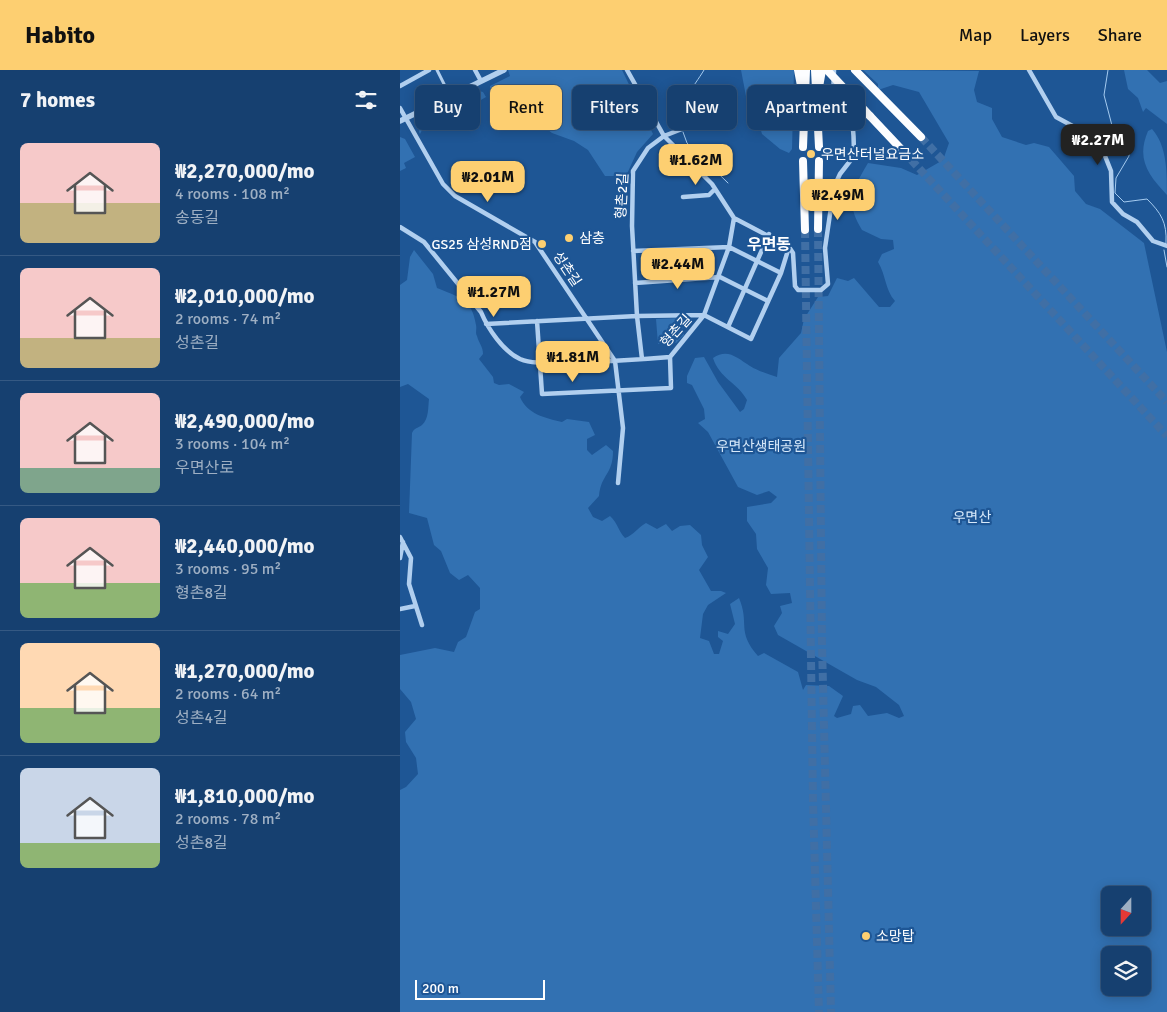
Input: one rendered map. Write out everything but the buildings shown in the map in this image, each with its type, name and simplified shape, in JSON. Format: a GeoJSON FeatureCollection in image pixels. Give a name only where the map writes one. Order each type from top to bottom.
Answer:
{"type":"FeatureCollection","features":[{"type":"Feature","properties":{"kind":"highway"},"geometry":{"type":"LineString","coordinates":[[798,70],[801,85]]}},
{"type":"Feature","properties":{"kind":"highway"},"geometry":{"type":"LineString","coordinates":[[805,85],[806,70]]}},
{"type":"Feature","properties":{"kind":"highway"},"geometry":{"type":"LineString","coordinates":[[815,70],[816,85]]}},
{"type":"Feature","properties":{"kind":"highway"},"geometry":{"type":"LineString","coordinates":[[820,85],[822,70]]}},
{"type":"Feature","properties":{"kind":"highway"},"geometry":{"type":"LineString","coordinates":[[826,70],[903,151]]}},
{"type":"Feature","properties":{"kind":"highway"},"geometry":{"type":"LineString","coordinates":[[855,70],[920,137]]}},
{"type":"Feature","properties":{"kind":"highway"},"geometry":{"type":"LineString","coordinates":[[803,130],[803,147]]}},
{"type":"Feature","properties":{"kind":"highway"},"geometry":{"type":"LineString","coordinates":[[818,130],[819,147]]}},
{"type":"Feature","properties":{"kind":"highway"},"geometry":{"type":"LineString","coordinates":[[803,161],[805,230]]}},
{"type":"Feature","properties":{"kind":"highway"},"geometry":{"type":"LineString","coordinates":[[818,229],[819,161]]}},
{"type":"Feature","properties":{"kind":"street"},"geometry":{"type":"LineString","coordinates":[[400,86],[429,70]]}},
{"type":"Feature","properties":{"kind":"street"},"geometry":{"type":"LineString","coordinates":[[437,70],[445,85]]}},
{"type":"Feature","properties":{"kind":"street"},"geometry":{"type":"LineString","coordinates":[[475,70],[481,81]]}},
{"type":"Feature","properties":{"kind":"street"},"geometry":{"type":"LineString","coordinates":[[473,85],[504,70]]}},
{"type":"Feature","properties":{"kind":"street"},"geometry":{"type":"LineString","coordinates":[[628,70],[664,136],[715,189],[734,218],[769,234],[789,247],[793,253],[795,286],[798,290],[821,290],[828,284],[825,248],[834,187],[840,174],[854,156],[853,120],[849,113],[833,98],[834,70]]}},
{"type":"Feature","properties":{"kind":"street"},"geometry":{"type":"LineString","coordinates":[[1029,70],[1056,117],[1091,136],[1103,151],[1110,171],[1112,202],[1123,214],[1137,222],[1153,241],[1167,246]]}},
{"type":"Feature","properties":{"kind":"street","name":"성촌길"},"geometry":{"type":"LineString","coordinates":[[400,108],[403,120],[443,184],[455,196],[535,242],[615,361],[622,428],[618,483]]}},
{"type":"Feature","properties":{"kind":"street"},"geometry":{"type":"LineString","coordinates":[[403,120],[415,114]]}},
{"type":"Feature","properties":{"kind":"street","name":"형촌2길"},"geometry":{"type":"LineString","coordinates":[[642,360],[633,251],[633,170],[648,148],[664,136],[677,130]]}},
{"type":"Feature","properties":{"kind":"street"},"geometry":{"type":"LineString","coordinates":[[683,197],[709,195],[715,189]]}},
{"type":"Feature","properties":{"kind":"street","name":"형촌길"},"geometry":{"type":"LineString","coordinates":[[400,227],[424,242],[481,312],[486,324],[506,348],[520,359],[539,363],[615,361],[670,358],[704,315],[730,247],[734,218]]}},
{"type":"Feature","properties":{"kind":"street"},"geometry":{"type":"LineString","coordinates":[[728,327],[769,234]]}},
{"type":"Feature","properties":{"kind":"street"},"geometry":{"type":"LineString","coordinates":[[633,251],[730,247],[781,273]]}},
{"type":"Feature","properties":{"kind":"street"},"geometry":{"type":"LineString","coordinates":[[486,324],[587,318],[704,315],[751,339],[781,273],[789,247]]}},
{"type":"Feature","properties":{"kind":"street"},"geometry":{"type":"LineString","coordinates":[[635,283],[720,277],[768,301]]}},
{"type":"Feature","properties":{"kind":"street"},"geometry":{"type":"LineString","coordinates":[[537,321],[542,394],[671,388],[670,358]]}},
{"type":"Feature","properties":{"kind":"street"},"geometry":{"type":"LineString","coordinates":[[400,558],[401,540]]}},
{"type":"Feature","properties":{"kind":"street"},"geometry":{"type":"LineString","coordinates":[[401,540],[411,558],[409,584],[422,625]]}},
{"type":"Feature","properties":{"kind":"street"},"geometry":{"type":"LineString","coordinates":[[400,609],[415,606]]}},
{"type":"Feature","properties":{"kind":"green space"},"geometry":{"type":"Polygon","coordinates":[[[508,70],[622,70],[629,85],[572,85],[572,130],[651,130],[653,134],[637,152],[626,176],[605,176],[588,150],[574,141],[548,130],[562,130],[562,85],[492,85],[510,76],[508,70]]]}},
{"type":"Feature","properties":{"kind":"green space"},"geometry":{"type":"Polygon","coordinates":[[[741,70],[794,70],[794,85],[747,85],[747,102],[741,70]]]}},
{"type":"Feature","properties":{"kind":"green space","name":"우면산"},"geometry":{"type":"Polygon","coordinates":[[[863,70],[979,71],[974,90],[977,102],[992,108],[992,119],[1002,137],[1026,145],[1034,143],[1049,147],[1074,176],[1075,191],[1086,204],[1100,209],[1144,243],[1167,352],[1167,1012],[400,1012],[400,790],[406,787],[418,774],[416,758],[406,742],[405,732],[416,719],[411,702],[400,689],[400,655],[435,648],[454,652],[458,642],[466,637],[475,612],[480,609],[480,588],[468,575],[459,580],[450,573],[441,551],[434,545],[427,518],[409,513],[412,433],[426,420],[429,399],[408,384],[400,387],[400,285],[407,280],[410,257],[414,250],[433,274],[437,288],[463,300],[471,309],[476,325],[476,335],[483,351],[479,359],[493,377],[494,383],[499,385],[509,384],[524,392],[520,397],[523,403],[527,408],[543,417],[562,422],[567,419],[589,422],[595,435],[587,439],[587,450],[592,455],[606,445],[613,451],[611,465],[602,483],[599,496],[588,508],[593,517],[602,521],[610,516],[625,538],[646,523],[657,529],[666,524],[672,531],[680,526],[690,525],[701,535],[702,545],[708,557],[699,570],[711,591],[726,593],[708,605],[703,614],[700,638],[709,641],[714,654],[719,654],[723,641],[718,637],[718,631],[728,634],[735,624],[730,604],[739,598],[744,615],[745,634],[758,656],[764,653],[798,672],[803,690],[806,685],[829,686],[843,696],[834,716],[837,718],[851,714],[853,706],[860,705],[868,716],[887,713],[899,718],[904,716],[899,705],[876,687],[857,680],[778,635],[774,626],[782,613],[780,606],[792,603],[790,593],[771,594],[766,585],[768,568],[757,549],[756,534],[747,521],[747,507],[771,503],[777,497],[769,491],[757,495],[738,487],[708,432],[698,423],[705,419],[704,409],[692,385],[687,383],[687,376],[695,358],[704,357],[718,382],[740,412],[744,409],[747,400],[739,389],[724,376],[713,358],[723,354],[732,355],[756,369],[777,377],[779,358],[801,333],[804,319],[818,297],[828,296],[837,278],[848,281],[854,278],[879,307],[890,307],[895,301],[889,292],[878,262],[882,254],[894,249],[893,240],[881,239],[862,230],[852,204],[855,189],[868,163],[901,168],[917,175],[943,160],[949,143],[919,92],[893,85],[878,90],[878,84],[863,70]]]}},
{"type":"Feature","properties":{"kind":"green space"},"geometry":{"type":"Polygon","coordinates":[[[1124,70],[1147,70],[1160,83],[1167,81],[1167,124],[1146,108],[1143,112],[1138,98],[1128,89],[1124,70]]]}},
{"type":"Feature","properties":{"kind":"green space"},"geometry":{"type":"Polygon","coordinates":[[[480,91],[483,92],[486,97],[480,100],[480,91]]]}},
{"type":"Feature","properties":{"kind":"green space"},"geometry":{"type":"Polygon","coordinates":[[[1152,129],[1161,143],[1163,151],[1167,195],[1149,173],[1144,158],[1145,141],[1148,131],[1152,129]]]}},
{"type":"Feature","properties":{"kind":"green space"},"geometry":{"type":"Polygon","coordinates":[[[761,130],[792,130],[792,149],[789,153],[780,149],[762,134],[761,130]]]}},
{"type":"Feature","properties":{"kind":"green space"},"geometry":{"type":"Polygon","coordinates":[[[400,137],[405,139],[415,157],[404,163],[406,168],[400,171],[400,137]]]}},
{"type":"Feature","properties":{"kind":"green space"},"geometry":{"type":"Polygon","coordinates":[[[682,318],[684,335],[676,343],[658,344],[656,319],[682,318]]]}},
{"type":"Feature","properties":{"kind":"waterway"},"geometry":{"type":"LineString","coordinates":[[694,85],[704,70]]}},
{"type":"Feature","properties":{"kind":"waterway"},"geometry":{"type":"LineString","coordinates":[[1108,70],[1104,95],[1115,137],[1129,151],[1129,156],[1116,178],[1115,193],[1124,202],[1147,199],[1162,218],[1166,243]]}},
{"type":"Feature","properties":{"kind":"waterway"},"geometry":{"type":"LineString","coordinates":[[683,132],[687,143],[728,183]]}},
{"type":"Feature","properties":{"kind":"waterway"},"geometry":{"type":"LineString","coordinates":[[1164,250],[1167,267]]}},
{"type":"Feature","properties":{"kind":"tunnel"},"geometry":{"type":"LineString","coordinates":[[921,137],[1167,402]]}},
{"type":"Feature","properties":{"kind":"tunnel"},"geometry":{"type":"LineString","coordinates":[[903,151],[1167,436]]}},
{"type":"Feature","properties":{"kind":"tunnel"},"geometry":{"type":"LineString","coordinates":[[818,229],[822,644],[831,1012]]}},
{"type":"Feature","properties":{"kind":"tunnel"},"geometry":{"type":"LineString","coordinates":[[805,230],[813,801],[819,1012]]}},
{"type":"Feature","properties":{"kind":"place","name":"우면산터널요금소"},"geometry":{"type":"Point","coordinates":[811,154]}},
{"type":"Feature","properties":{"kind":"place","name":"삼층"},"geometry":{"type":"Point","coordinates":[569,238]}},
{"type":"Feature","properties":{"kind":"place","name":"GS25 삼성RND점"},"geometry":{"type":"Point","coordinates":[542,244]}},
{"type":"Feature","properties":{"kind":"place","name":"소망탑"},"geometry":{"type":"Point","coordinates":[866,936]}},
{"type":"Feature","properties":{"kind":"district","name":"우면동"},"geometry":{"type":"Point","coordinates":[769,245]}},
{"type":"Feature","properties":{"kind":"park label","name":"우면산생태공원"},"geometry":{"type":"Point","coordinates":[761,446]}}]}
